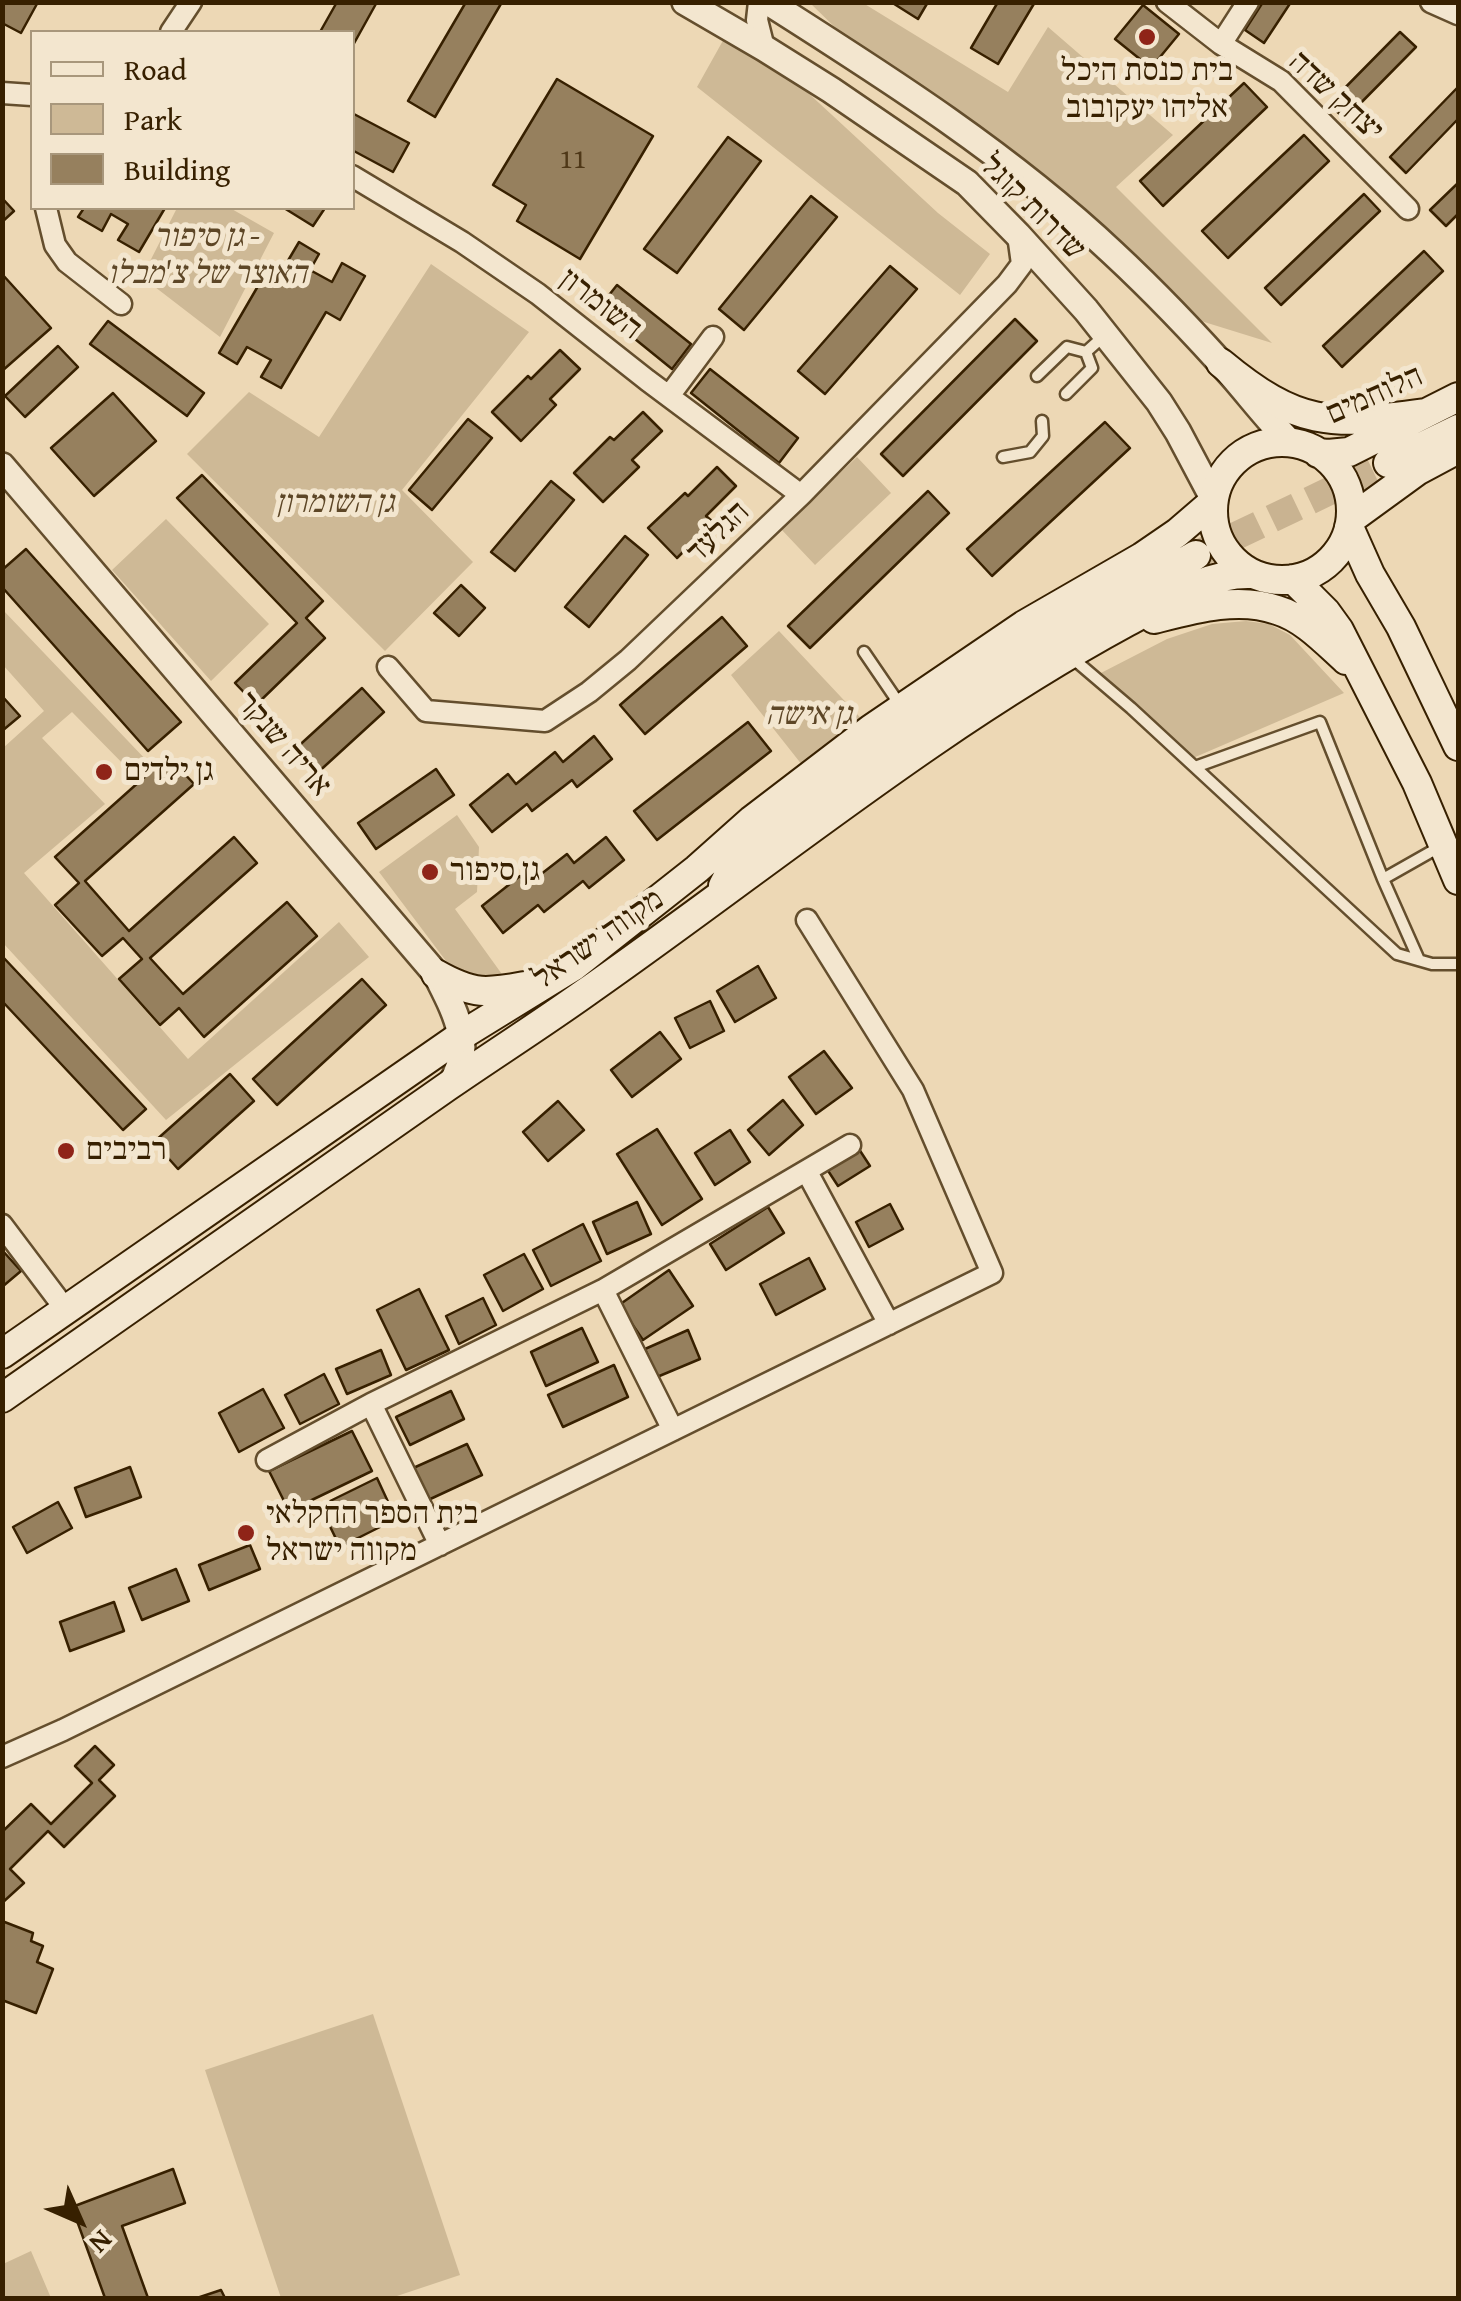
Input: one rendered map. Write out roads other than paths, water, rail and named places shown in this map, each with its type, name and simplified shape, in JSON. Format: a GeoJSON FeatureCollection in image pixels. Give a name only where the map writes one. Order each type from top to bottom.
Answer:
{"type":"FeatureCollection","features":[{"type":"Feature","properties":{"kind":"main road"},"geometry":{"type":"LineString","coordinates":[[1220,364],[1264,396],[1321,419],[1368,420],[1425,413]]}},
{"type":"Feature","properties":{"kind":"main road","name":"הלוחמים"},"geometry":{"type":"LineString","coordinates":[[1318,452],[1349,452],[1458,397]]}},
{"type":"Feature","properties":{"kind":"main road"},"geometry":{"type":"LineString","coordinates":[[1388,463],[1458,429]]}},
{"type":"Feature","properties":{"kind":"main road"},"geometry":{"type":"LineString","coordinates":[[1290,442],[1318,452],[1340,474],[1351,504],[1350,523],[1330,562],[1293,580],[1268,580],[1238,565],[1226,553],[1217,538],[1213,500],[1229,466],[1240,456],[1270,443],[1290,442]]}},
{"type":"Feature","properties":{"kind":"main road"},"geometry":{"type":"LineString","coordinates":[[1350,523],[1417,471],[1458,449]]}},
{"type":"Feature","properties":{"kind":"main road","name":"מקווה ישראל"},"geometry":{"type":"LineString","coordinates":[[2,1354],[462,1036],[552,981],[697,869],[752,820],[899,710],[1024,626],[1142,558],[1213,500]]}},
{"type":"Feature","properties":{"kind":"main road"},"geometry":{"type":"LineString","coordinates":[[1350,523],[1364,562],[1407,639],[1458,746]]}},
{"type":"Feature","properties":{"kind":"main road"},"geometry":{"type":"LineString","coordinates":[[716,900],[735,863],[853,772],[1053,637],[1196,555]]}},
{"type":"Feature","properties":{"kind":"main road","name":"מקווה ישראל"},"geometry":{"type":"LineString","coordinates":[[2,1398],[716,900],[920,753],[1096,639],[1198,584],[1221,576],[1252,574]]}},
{"type":"Feature","properties":{"kind":"main road"},"geometry":{"type":"LineString","coordinates":[[1293,580],[1339,630],[1417,783],[1458,880]]}},
{"type":"Feature","properties":{"kind":"main road"},"geometry":{"type":"LineString","coordinates":[[1096,639],[1177,613],[1228,604],[1259,606],[1280,610],[1301,622],[1361,674]]}},
{"type":"Feature","properties":{"kind":"main road"},"geometry":{"type":"LineString","coordinates":[[697,869],[735,863]]}},
{"type":"Feature","properties":{"kind":"main road"},"geometry":{"type":"LineString","coordinates":[[436,974],[470,990],[486,992],[552,981]]}},
{"type":"Feature","properties":{"kind":"street"},"geometry":{"type":"LineString","coordinates":[[172,30],[191,2]]}},
{"type":"Feature","properties":{"kind":"street","name":"שדרות קוגל"},"geometry":{"type":"LineString","coordinates":[[684,2],[831,90],[966,183],[1106,334],[1160,402],[1213,500]]}},
{"type":"Feature","properties":{"kind":"street"},"geometry":{"type":"LineString","coordinates":[[759,2],[757,20],[764,48]]}},
{"type":"Feature","properties":{"kind":"street","name":"שדרות קוגל"},"geometry":{"type":"LineString","coordinates":[[768,2],[996,155],[1059,206],[1152,290],[1290,442]]}},
{"type":"Feature","properties":{"kind":"street"},"geometry":{"type":"LineString","coordinates":[[801,2],[845,51]]}},
{"type":"Feature","properties":{"kind":"street","name":"יצחק שדה"},"geometry":{"type":"LineString","coordinates":[[1167,2],[1280,81],[1408,209]]}},
{"type":"Feature","properties":{"kind":"street"},"geometry":{"type":"LineString","coordinates":[[1222,44],[1248,2]]}},
{"type":"Feature","properties":{"kind":"street"},"geometry":{"type":"LineString","coordinates":[[1431,2],[1458,14]]}},
{"type":"Feature","properties":{"kind":"street"},"geometry":{"type":"LineString","coordinates":[[2,93],[30,97]]}},
{"type":"Feature","properties":{"kind":"street","name":"השומרון"},"geometry":{"type":"LineString","coordinates":[[355,178],[462,242],[538,294],[801,495]]}},
{"type":"Feature","properties":{"kind":"street"},"geometry":{"type":"LineString","coordinates":[[46,210],[55,245],[67,262],[122,304]]}},
{"type":"Feature","properties":{"kind":"street","name":"הגלעד"},"geometry":{"type":"LineString","coordinates":[[388,668],[426,712],[545,721],[589,692],[628,660],[801,495],[1007,284],[1022,264],[1018,235]]}},
{"type":"Feature","properties":{"kind":"street"},"geometry":{"type":"LineString","coordinates":[[669,396],[713,337]]}},
{"type":"Feature","properties":{"kind":"street","name":"אריה שנקר"},"geometry":{"type":"LineString","coordinates":[[2,466],[436,974],[462,1036]]}},
{"type":"Feature","properties":{"kind":"street"},"geometry":{"type":"LineString","coordinates":[[2,1757],[992,1273],[913,1090],[807,920]]}},
{"type":"Feature","properties":{"kind":"street"},"geometry":{"type":"LineString","coordinates":[[450,1085],[462,1060],[462,1036]]}},
{"type":"Feature","properties":{"kind":"street"},"geometry":{"type":"LineString","coordinates":[[267,1460],[371,1404],[604,1290],[850,1144]]}},
{"type":"Feature","properties":{"kind":"street"},"geometry":{"type":"LineString","coordinates":[[807,1172],[889,1324]]}},
{"type":"Feature","properties":{"kind":"street"},"geometry":{"type":"LineString","coordinates":[[2,1225],[66,1310]]}},
{"type":"Feature","properties":{"kind":"street"},"geometry":{"type":"LineString","coordinates":[[604,1290],[673,1430]]}},
{"type":"Feature","properties":{"kind":"street"},"geometry":{"type":"LineString","coordinates":[[371,1404],[440,1545]]}},
{"type":"Feature","properties":{"kind":"lane"},"geometry":{"type":"LineString","coordinates":[[1086,352],[1106,334]]}},
{"type":"Feature","properties":{"kind":"lane"},"geometry":{"type":"LineString","coordinates":[[1037,376],[1068,347],[1086,352]]}},
{"type":"Feature","properties":{"kind":"lane"},"geometry":{"type":"LineString","coordinates":[[1066,394],[1092,368],[1086,352]]}},
{"type":"Feature","properties":{"kind":"lane"},"geometry":{"type":"LineString","coordinates":[[1003,457],[1030,452],[1043,436],[1042,421]]}},
{"type":"Feature","properties":{"kind":"lane"},"geometry":{"type":"LineString","coordinates":[[864,652],[899,710]]}},
{"type":"Feature","properties":{"kind":"lane"},"geometry":{"type":"LineString","coordinates":[[1069,656],[1397,954],[1432,964],[1458,964]]}},
{"type":"Feature","properties":{"kind":"lane"},"geometry":{"type":"LineString","coordinates":[[1195,767],[1320,722],[1420,960]]}},
{"type":"Feature","properties":{"kind":"lane"},"geometry":{"type":"LineString","coordinates":[[1383,879],[1444,844]]}},
{"type":"Feature","properties":{"kind":"tunnel"},"geometry":{"type":"LineString","coordinates":[[1196,555],[1388,463]]}},
{"type":"Feature","properties":{"kind":"place","name":"בית כנסת היכל אליהו יעקובוב"},"geometry":{"type":"Point","coordinates":[1147,37]}},
{"type":"Feature","properties":{"kind":"place","name":"גן ילדים"},"geometry":{"type":"Point","coordinates":[104,772]}},
{"type":"Feature","properties":{"kind":"place","name":"גן סיפור"},"geometry":{"type":"Point","coordinates":[430,872]}},
{"type":"Feature","properties":{"kind":"place","name":"רביבים"},"geometry":{"type":"Point","coordinates":[66,1151]}},
{"type":"Feature","properties":{"kind":"place","name":"בית הספר החקלאי מקווה ישראל"},"geometry":{"type":"Point","coordinates":[246,1533]}},
{"type":"Feature","properties":{"kind":"park label","name":"גן סיפור - האוצר של צ'מבלו"},"geometry":{"type":"Point","coordinates":[207,256]}},
{"type":"Feature","properties":{"kind":"park label","name":"גן השומרון"},"geometry":{"type":"Point","coordinates":[335,504]}},
{"type":"Feature","properties":{"kind":"park label","name":"גן אישה"},"geometry":{"type":"Point","coordinates":[809,716]}}]}
